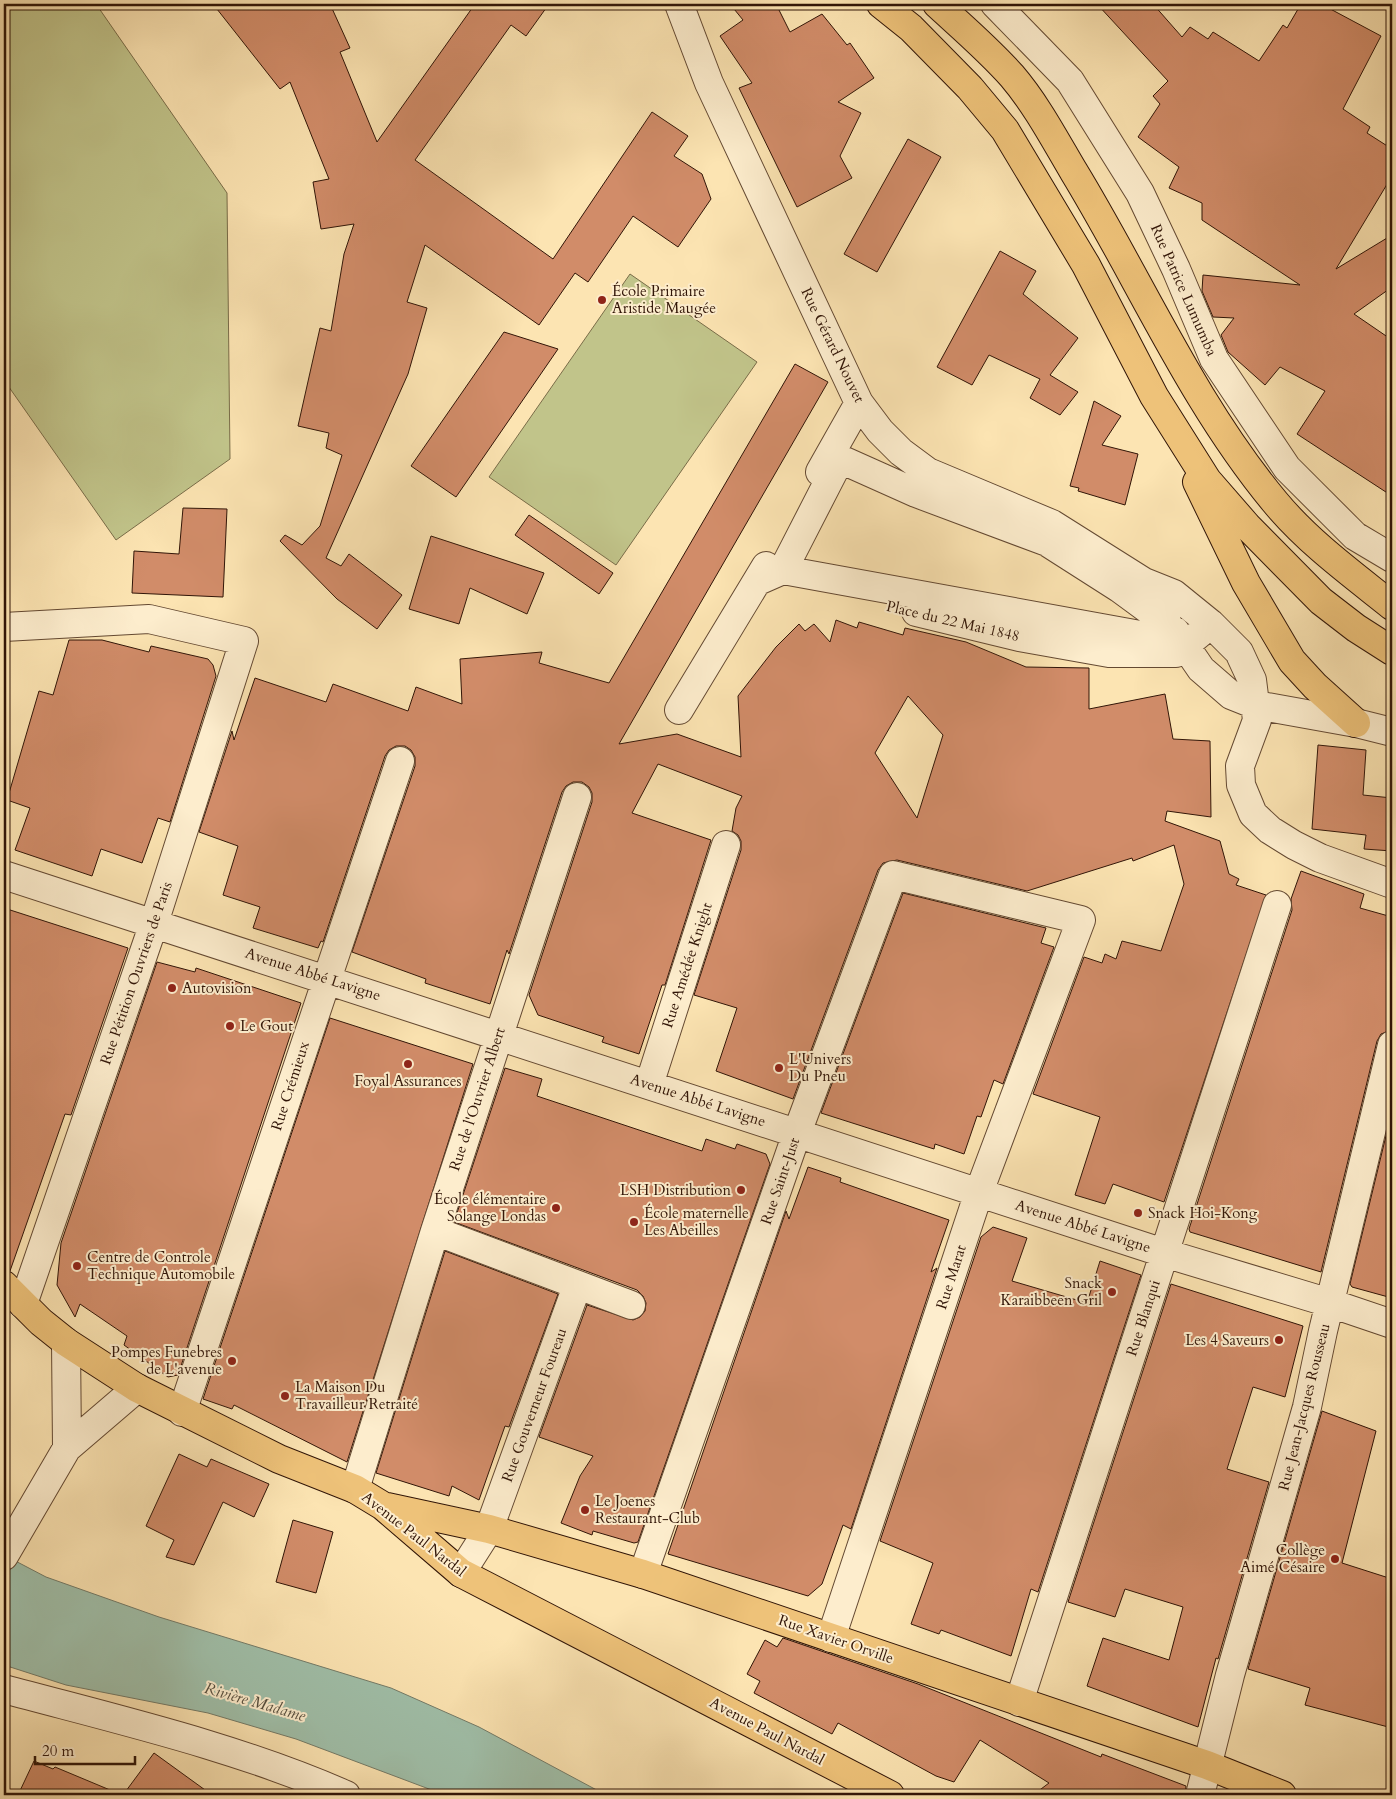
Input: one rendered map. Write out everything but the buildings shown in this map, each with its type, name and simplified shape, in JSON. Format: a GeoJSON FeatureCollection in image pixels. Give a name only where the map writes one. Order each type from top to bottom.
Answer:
{"type":"FeatureCollection","features":[{"type":"Feature","properties":{"kind":"main road"},"geometry":{"type":"LineString","coordinates":[[881,4],[911,28],[957,74],[1004,130],[1086,265],[1154,396],[1246,583],[1280,642],[1292,661],[1315,686],[1356,723]]}},
{"type":"Feature","properties":{"kind":"main road"},"geometry":{"type":"LineString","coordinates":[[937,4],[1012,76],[1045,124],[1112,235],[1211,415],[1276,502],[1317,544],[1392,606]]}},
{"type":"Feature","properties":{"kind":"main road"},"geometry":{"type":"LineString","coordinates":[[1154,396],[1207,480],[1247,526],[1321,601],[1356,628],[1392,651]]}},
{"type":"Feature","properties":{"kind":"main road","name":"Avenue Paul Nardal"},"geometry":{"type":"LineString","coordinates":[[4,1285],[66,1342],[137,1388],[278,1459],[355,1488],[383,1506],[461,1573],[890,1795]]}},
{"type":"Feature","properties":{"kind":"main road","name":"Rue Xavier Orville"},"geometry":{"type":"LineString","coordinates":[[383,1506],[489,1529],[643,1574],[1207,1765],[1282,1795]]}},
{"type":"Feature","properties":{"kind":"street","name":"Rue Gérard Nouvet"},"geometry":{"type":"LineString","coordinates":[[679,4],[709,83],[859,403],[880,431],[901,452],[922,483]]}},
{"type":"Feature","properties":{"kind":"street","name":"Rue Patrice Lumumba"},"geometry":{"type":"LineString","coordinates":[[995,4],[1070,81],[1140,194],[1176,269],[1214,359],[1287,468],[1355,536],[1388,548]]}},
{"type":"Feature","properties":{"kind":"street"},"geometry":{"type":"LineString","coordinates":[[758,581],[783,570],[840,459],[859,403]]}},
{"type":"Feature","properties":{"kind":"street"},"geometry":{"type":"LineString","coordinates":[[679,710],[758,581],[859,403]]}},
{"type":"Feature","properties":{"kind":"street"},"geometry":{"type":"LineString","coordinates":[[840,459],[922,483],[1050,533],[1133,582],[1174,594],[1211,624],[1239,652],[1247,665],[1256,705],[1257,720],[1240,766],[1241,784],[1246,801],[1253,814],[1270,830],[1320,858],[1392,884]]}},
{"type":"Feature","properties":{"kind":"street","name":"Place du 22 Mai 1848"},"geometry":{"type":"LineString","coordinates":[[783,570],[1178,647]]}},
{"type":"Feature","properties":{"kind":"street","name":"Place du 22 Mai 1848"},"geometry":{"type":"LineString","coordinates":[[758,581],[907,609],[1019,638],[1109,653],[1178,647]]}},
{"type":"Feature","properties":{"kind":"street"},"geometry":{"type":"LineString","coordinates":[[1133,582],[1168,624],[1178,647],[1231,695],[1256,705],[1356,723],[1392,732]]}},
{"type":"Feature","properties":{"kind":"street","name":"Rue Pétition Ouvriers de Paris"},"geometry":{"type":"LineString","coordinates":[[4,626],[149,620],[244,641],[154,922],[23,1304]]}},
{"type":"Feature","properties":{"kind":"street"},"geometry":{"type":"LineString","coordinates":[[1178,647],[1211,624]]}},
{"type":"Feature","properties":{"kind":"street"},"geometry":{"type":"LineString","coordinates":[[1231,695],[1243,756]]}},
{"type":"Feature","properties":{"kind":"street","name":"Rue Crémieux"},"geometry":{"type":"LineString","coordinates":[[182,1412],[325,978],[400,761]]}},
{"type":"Feature","properties":{"kind":"street","name":"Rue de l'Ouvrier Albert"},"geometry":{"type":"LineString","coordinates":[[355,1488],[435,1231],[577,797]]}},
{"type":"Feature","properties":{"kind":"street","name":"Rue Amédée Knight"},"geometry":{"type":"LineString","coordinates":[[649,1085],[726,845]]}},
{"type":"Feature","properties":{"kind":"street","name":"Rue Saint-Just"},"geometry":{"type":"LineString","coordinates":[[643,1574],[797,1133],[893,875],[1081,920]]}},
{"type":"Feature","properties":{"kind":"street","name":"Avenue Abbé Lavigne"},"geometry":{"type":"LineString","coordinates":[[4,876],[154,922],[1164,1253],[1330,1303],[1392,1324]]}},
{"type":"Feature","properties":{"kind":"street","name":"Rue Blanqui"},"geometry":{"type":"LineString","coordinates":[[1019,1702],[1277,905]]}},
{"type":"Feature","properties":{"kind":"street","name":"Rue Marat"},"geometry":{"type":"LineString","coordinates":[[831,1638],[979,1192],[1081,920]]}},
{"type":"Feature","properties":{"kind":"street","name":"Rue Jean-Jacques Rousseau"},"geometry":{"type":"LineString","coordinates":[[1200,1795],[1230,1675],[1307,1407],[1392,1045]]}},
{"type":"Feature","properties":{"kind":"street"},"geometry":{"type":"LineString","coordinates":[[435,1231],[631,1305]]}},
{"type":"Feature","properties":{"kind":"street","name":"Rue Gouverneur Foureau"},"geometry":{"type":"LineString","coordinates":[[461,1573],[489,1529],[577,1286]]}},
{"type":"Feature","properties":{"kind":"street"},"geometry":{"type":"LineString","coordinates":[[66,1342],[67,1448]]}},
{"type":"Feature","properties":{"kind":"street"},"geometry":{"type":"LineString","coordinates":[[5,1554],[67,1448],[137,1388]]}},
{"type":"Feature","properties":{"kind":"street"},"geometry":{"type":"LineString","coordinates":[[4,1689],[171,1734],[303,1776],[346,1795]]}},
{"type":"Feature","properties":{"kind":"green space"},"geometry":{"type":"Polygon","coordinates":[[[4,4],[96,4],[227,193],[230,459],[116,540],[4,380],[4,4]]]}},
{"type":"Feature","properties":{"kind":"green space"},"geometry":{"type":"Polygon","coordinates":[[[630,274],[757,362],[616,565],[489,477],[630,274]]]}},
{"type":"Feature","properties":{"kind":"water","name":"Rivière Madame"},"geometry":{"type":"Polygon","coordinates":[[[4,1555],[46,1577],[159,1617],[391,1688],[479,1727],[606,1795],[445,1795],[296,1739],[208,1713],[66,1685],[4,1665],[4,1555]]]}},
{"type":"Feature","properties":{"kind":"place","name":"École Primaire Aristide Maugée"},"geometry":{"type":"Point","coordinates":[602,300]}},
{"type":"Feature","properties":{"kind":"place","name":"Autovision"},"geometry":{"type":"Point","coordinates":[172,988]}},
{"type":"Feature","properties":{"kind":"place","name":"Le Gout"},"geometry":{"type":"Point","coordinates":[230,1026]}},
{"type":"Feature","properties":{"kind":"place","name":"Foyal Assurances"},"geometry":{"type":"Point","coordinates":[408,1064]}},
{"type":"Feature","properties":{"kind":"place","name":"L'Univers Du Pneu"},"geometry":{"type":"Point","coordinates":[779,1068]}},
{"type":"Feature","properties":{"kind":"place","name":"LSH Distribution"},"geometry":{"type":"Point","coordinates":[741,1190]}},
{"type":"Feature","properties":{"kind":"place","name":"École élémentaire Solange Londas"},"geometry":{"type":"Point","coordinates":[556,1208]}},
{"type":"Feature","properties":{"kind":"place","name":"Snack Hoi-Kong"},"geometry":{"type":"Point","coordinates":[1138,1213]}},
{"type":"Feature","properties":{"kind":"place","name":"École maternelle Les Abeilles"},"geometry":{"type":"Point","coordinates":[634,1222]}},
{"type":"Feature","properties":{"kind":"place","name":"Centre de Controle Technique Automobile"},"geometry":{"type":"Point","coordinates":[77,1266]}},
{"type":"Feature","properties":{"kind":"place","name":"Snack Karaibbeen Gril"},"geometry":{"type":"Point","coordinates":[1112,1292]}},
{"type":"Feature","properties":{"kind":"place","name":"Les 4 Saveurs"},"geometry":{"type":"Point","coordinates":[1279,1340]}},
{"type":"Feature","properties":{"kind":"place","name":"Pompes Funebres de L'avenue"},"geometry":{"type":"Point","coordinates":[232,1361]}},
{"type":"Feature","properties":{"kind":"place","name":"La Maison Du Travailleur Retraité"},"geometry":{"type":"Point","coordinates":[285,1396]}},
{"type":"Feature","properties":{"kind":"place","name":"Le Joenes Restaurant-Club"},"geometry":{"type":"Point","coordinates":[585,1510]}},
{"type":"Feature","properties":{"kind":"place","name":"Collège Aimé Césaire"},"geometry":{"type":"Point","coordinates":[1335,1559]}}]}
